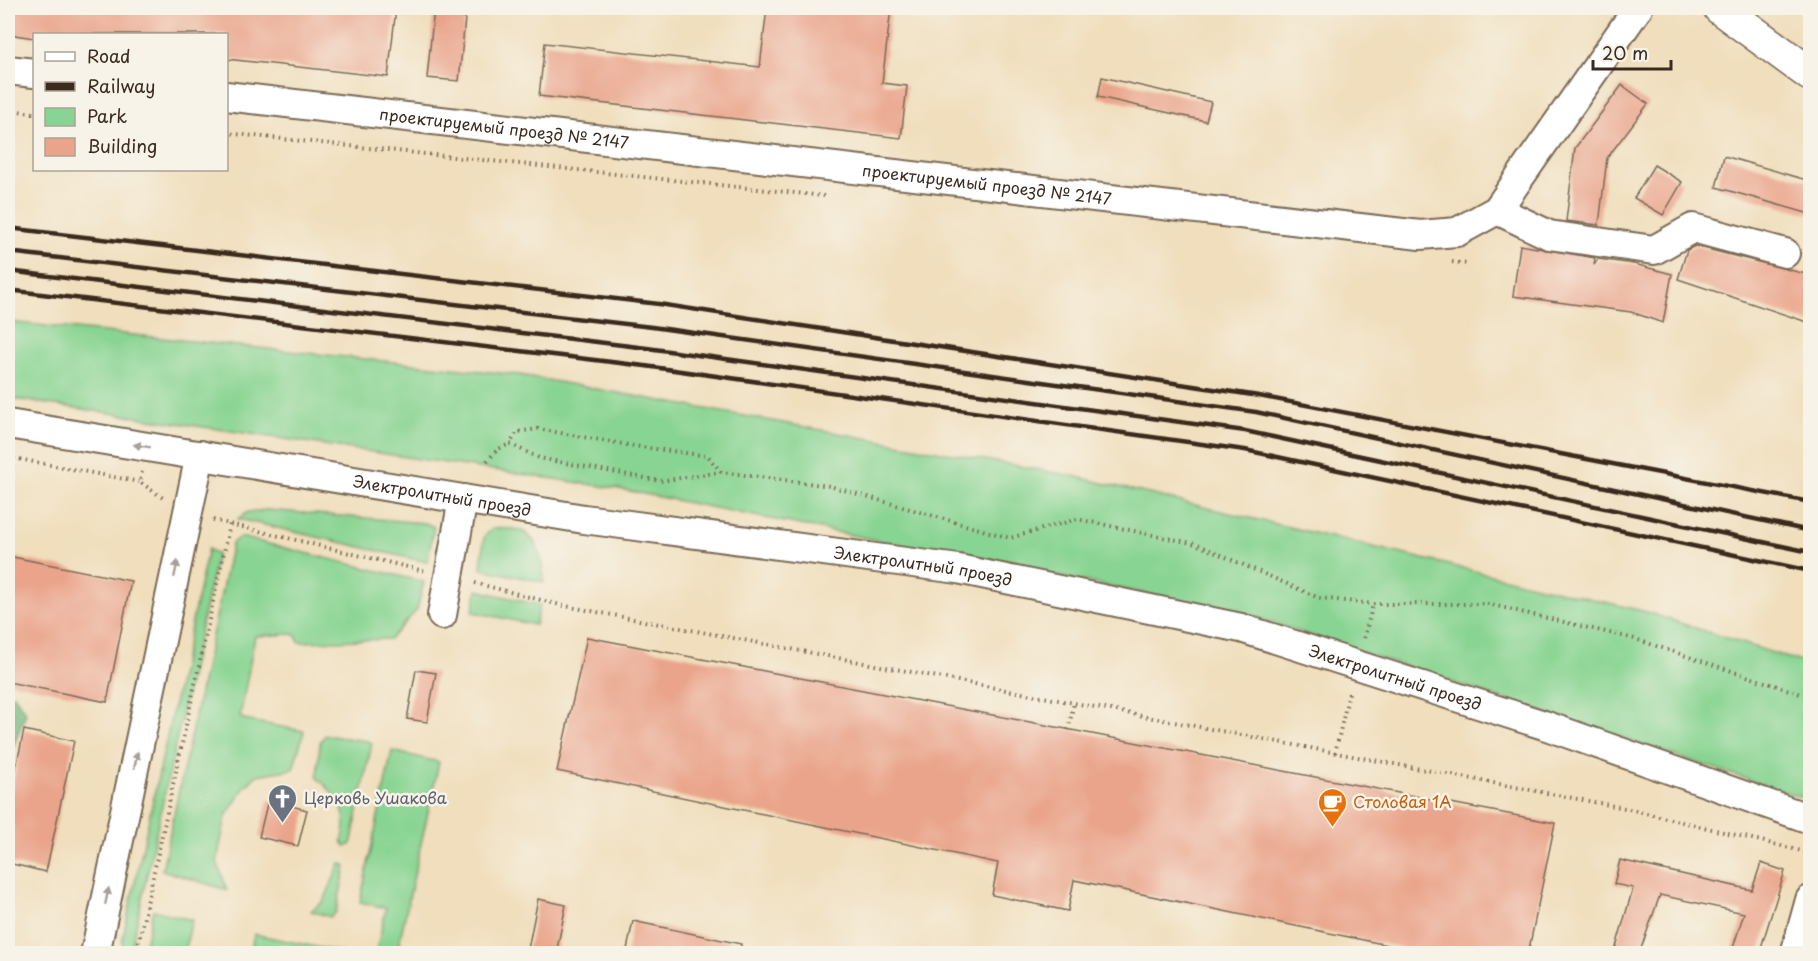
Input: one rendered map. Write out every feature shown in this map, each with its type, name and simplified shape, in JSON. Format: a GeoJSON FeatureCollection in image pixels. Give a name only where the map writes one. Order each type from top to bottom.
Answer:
{"type":"FeatureCollection","features":[{"type":"Feature","properties":{"kind":"main road"},"geometry":{"type":"LineString","coordinates":[[1720,8],[1810,74]]}},
{"type":"Feature","properties":{"kind":"street","name":"проектируемый проезд № 2147"},"geometry":{"type":"LineString","coordinates":[[228,96],[1420,235],[1457,232],[1497,210],[1638,8]]}},
{"type":"Feature","properties":{"kind":"street"},"geometry":{"type":"LineString","coordinates":[[8,70],[33,73]]}},
{"type":"Feature","properties":{"kind":"street"},"geometry":{"type":"LineString","coordinates":[[1497,210],[1549,235],[1654,250],[1693,228],[1785,253]]}},
{"type":"Feature","properties":{"kind":"street","name":"Электролитный проезд"},"geometry":{"type":"LineString","coordinates":[[8,424],[584,519],[958,569],[1241,628],[1544,725],[1810,819]]}},
{"type":"Feature","properties":{"kind":"street"},"geometry":{"type":"LineString","coordinates":[[95,954],[200,455]]}},
{"type":"Feature","properties":{"kind":"street"},"geometry":{"type":"LineString","coordinates":[[442,615],[463,499]]}},
{"type":"Feature","properties":{"kind":"street"},"geometry":{"type":"LineString","coordinates":[[1795,954],[1810,900]]}},
{"type":"Feature","properties":{"kind":"path"},"geometry":{"type":"LineString","coordinates":[[8,110],[33,112]]}},
{"type":"Feature","properties":{"kind":"path"},"geometry":{"type":"LineString","coordinates":[[487,461],[498,449],[510,444],[517,432],[538,429],[708,456],[721,472]]}},
{"type":"Feature","properties":{"kind":"path"},"geometry":{"type":"LineString","coordinates":[[510,444],[539,458],[660,481],[721,472],[830,486],[1010,538],[1077,519],[1197,544],[1319,598],[1373,604],[1488,604],[1635,639],[1810,698]]}},
{"type":"Feature","properties":{"kind":"path"},"geometry":{"type":"LineString","coordinates":[[140,482],[145,446]]}},
{"type":"Feature","properties":{"kind":"path"},"geometry":{"type":"LineString","coordinates":[[8,457],[140,482],[187,514],[560,605],[1625,808],[1810,853]]}},
{"type":"Feature","properties":{"kind":"path"},"geometry":{"type":"LineString","coordinates":[[136,954],[230,524]]}},
{"type":"Feature","properties":{"kind":"path"},"geometry":{"type":"LineString","coordinates":[[1362,645],[1373,604]]}},
{"type":"Feature","properties":{"kind":"path"},"geometry":{"type":"LineString","coordinates":[[1335,753],[1350,693]]}},
{"type":"Feature","properties":{"kind":"path"},"geometry":{"type":"LineString","coordinates":[[1068,730],[1074,703]]}},
{"type":"Feature","properties":{"kind":"green space"},"geometry":{"type":"Polygon","coordinates":[[[8,322],[520,375],[1073,476],[1643,611],[1810,665],[1810,800],[1242,613],[614,488],[8,398],[8,322]]]}},
{"type":"Feature","properties":{"kind":"green space"},"geometry":{"type":"Polygon","coordinates":[[[267,510],[425,523],[434,527],[427,562],[238,519],[248,512],[267,510]]]}},
{"type":"Feature","properties":{"kind":"green space"},"geometry":{"type":"Polygon","coordinates":[[[493,528],[519,530],[533,540],[543,568],[544,582],[481,569],[484,537],[493,528]]]}},
{"type":"Feature","properties":{"kind":"green space"},"geometry":{"type":"Polygon","coordinates":[[[240,537],[424,582],[417,610],[390,639],[300,642],[294,634],[255,636],[240,717],[249,721],[304,731],[293,769],[257,775],[244,788],[226,816],[217,861],[227,890],[162,870],[232,543],[240,537]]]}},
{"type":"Feature","properties":{"kind":"green space"},"geometry":{"type":"Polygon","coordinates":[[[208,549],[217,554],[130,953],[126,953],[122,942],[208,549]]]}},
{"type":"Feature","properties":{"kind":"green space"},"geometry":{"type":"Polygon","coordinates":[[[477,590],[540,605],[535,625],[473,612],[477,590]]]}},
{"type":"Feature","properties":{"kind":"green space"},"geometry":{"type":"Polygon","coordinates":[[[14,695],[26,713],[8,761],[8,696],[14,695]]]}},
{"type":"Feature","properties":{"kind":"green space"},"geometry":{"type":"Polygon","coordinates":[[[325,735],[372,743],[351,845],[345,846],[342,841],[345,823],[341,806],[331,791],[317,778],[320,742],[325,735]]]}},
{"type":"Feature","properties":{"kind":"green space"},"geometry":{"type":"Polygon","coordinates":[[[392,751],[439,762],[397,953],[376,953],[386,908],[360,902],[392,751]]]}},
{"type":"Feature","properties":{"kind":"green space"},"geometry":{"type":"Polygon","coordinates":[[[340,863],[346,866],[336,912],[330,917],[311,911],[324,901],[340,863]]]}},
{"type":"Feature","properties":{"kind":"green space"},"geometry":{"type":"Polygon","coordinates":[[[153,910],[192,920],[184,953],[143,953],[153,910]]]}},
{"type":"Feature","properties":{"kind":"green space"},"geometry":{"type":"Polygon","coordinates":[[[254,934],[345,953],[266,954],[251,950],[254,934]]]}},
{"type":"Feature","properties":{"kind":"building"},"geometry":{"type":"Polygon","coordinates":[[[8,8],[396,8],[388,77],[228,59],[228,33],[33,33],[33,38],[8,34],[8,8]]]}},
{"type":"Feature","properties":{"kind":"building"},"geometry":{"type":"Polygon","coordinates":[[[434,8],[466,8],[459,81],[427,78],[434,8]]]}},
{"type":"Feature","properties":{"kind":"building"},"geometry":{"type":"Polygon","coordinates":[[[767,8],[891,8],[882,83],[907,86],[901,138],[539,96],[545,43],[760,67],[767,8]]]}},
{"type":"Feature","properties":{"kind":"building"},"geometry":{"type":"Polygon","coordinates":[[[1102,77],[1211,102],[1206,121],[1098,97],[1102,77]]]}},
{"type":"Feature","properties":{"kind":"building"},"geometry":{"type":"Polygon","coordinates":[[[1622,85],[1648,104],[1607,158],[1599,225],[1566,221],[1575,148],[1622,85]]]}},
{"type":"Feature","properties":{"kind":"building"},"geometry":{"type":"Polygon","coordinates":[[[1724,156],[1810,181],[1810,214],[1716,187],[1724,156]]]}},
{"type":"Feature","properties":{"kind":"building"},"geometry":{"type":"Polygon","coordinates":[[[1654,165],[1682,182],[1663,215],[1634,198],[1654,165]]]}},
{"type":"Feature","properties":{"kind":"building"},"geometry":{"type":"Polygon","coordinates":[[[1520,245],[1595,258],[1594,265],[1598,259],[1634,264],[1672,274],[1663,323],[1631,312],[1513,296],[1520,245]]]}},
{"type":"Feature","properties":{"kind":"building"},"geometry":{"type":"Polygon","coordinates":[[[1695,246],[1810,275],[1810,323],[1678,279],[1687,250],[1695,246]]]}},
{"type":"Feature","properties":{"kind":"building"},"geometry":{"type":"Polygon","coordinates":[[[8,556],[131,581],[107,702],[8,682],[8,556]]]}},
{"type":"Feature","properties":{"kind":"building"},"geometry":{"type":"Polygon","coordinates":[[[587,637],[1555,823],[1528,954],[1431,954],[1074,880],[1068,911],[992,895],[998,863],[557,771],[587,637]]]}},
{"type":"Feature","properties":{"kind":"building"},"geometry":{"type":"Polygon","coordinates":[[[416,670],[436,673],[427,722],[407,719],[416,670]]]}},
{"type":"Feature","properties":{"kind":"building"},"geometry":{"type":"Polygon","coordinates":[[[24,730],[74,741],[46,872],[8,863],[8,806],[24,730]]]}},
{"type":"Feature","properties":{"kind":"building","name":"Церковь Ушакова"},"geometry":{"type":"Polygon","coordinates":[[[268,800],[307,810],[298,846],[259,837],[268,800]]]}},
{"type":"Feature","properties":{"kind":"building"},"geometry":{"type":"Polygon","coordinates":[[[1620,860],[1752,890],[1761,863],[1785,871],[1759,954],[1731,954],[1744,913],[1660,895],[1639,954],[1614,954],[1633,888],[1614,884],[1620,860]]]}},
{"type":"Feature","properties":{"kind":"building"},"geometry":{"type":"Polygon","coordinates":[[[538,899],[566,905],[556,954],[527,954],[538,899]]]}},
{"type":"Feature","properties":{"kind":"building"},"geometry":{"type":"Polygon","coordinates":[[[633,921],[741,944],[740,954],[626,954],[633,921]]]}},
{"type":"Feature","properties":{"kind":"railway"},"geometry":{"type":"LineString","coordinates":[[8,228],[659,304],[1259,396],[1810,502]]}},
{"type":"Feature","properties":{"kind":"railway"},"geometry":{"type":"LineString","coordinates":[[8,252],[652,327],[1256,412],[1810,531]]}},
{"type":"Feature","properties":{"kind":"railway"},"geometry":{"type":"LineString","coordinates":[[8,271],[647,348],[1245,431],[1810,552]]}},
{"type":"Feature","properties":{"kind":"railway"},"geometry":{"type":"LineString","coordinates":[[8,290],[645,366],[1245,450],[1810,571]]}},
{"type":"Feature","properties":{"kind":"place","name":"Церковь Ушакова"},"geometry":{"type":"Point","coordinates":[283,824]}},
{"type":"Feature","properties":{"kind":"place","name":"Столовая 1А"},"geometry":{"type":"Point","coordinates":[1332,828]}}]}
